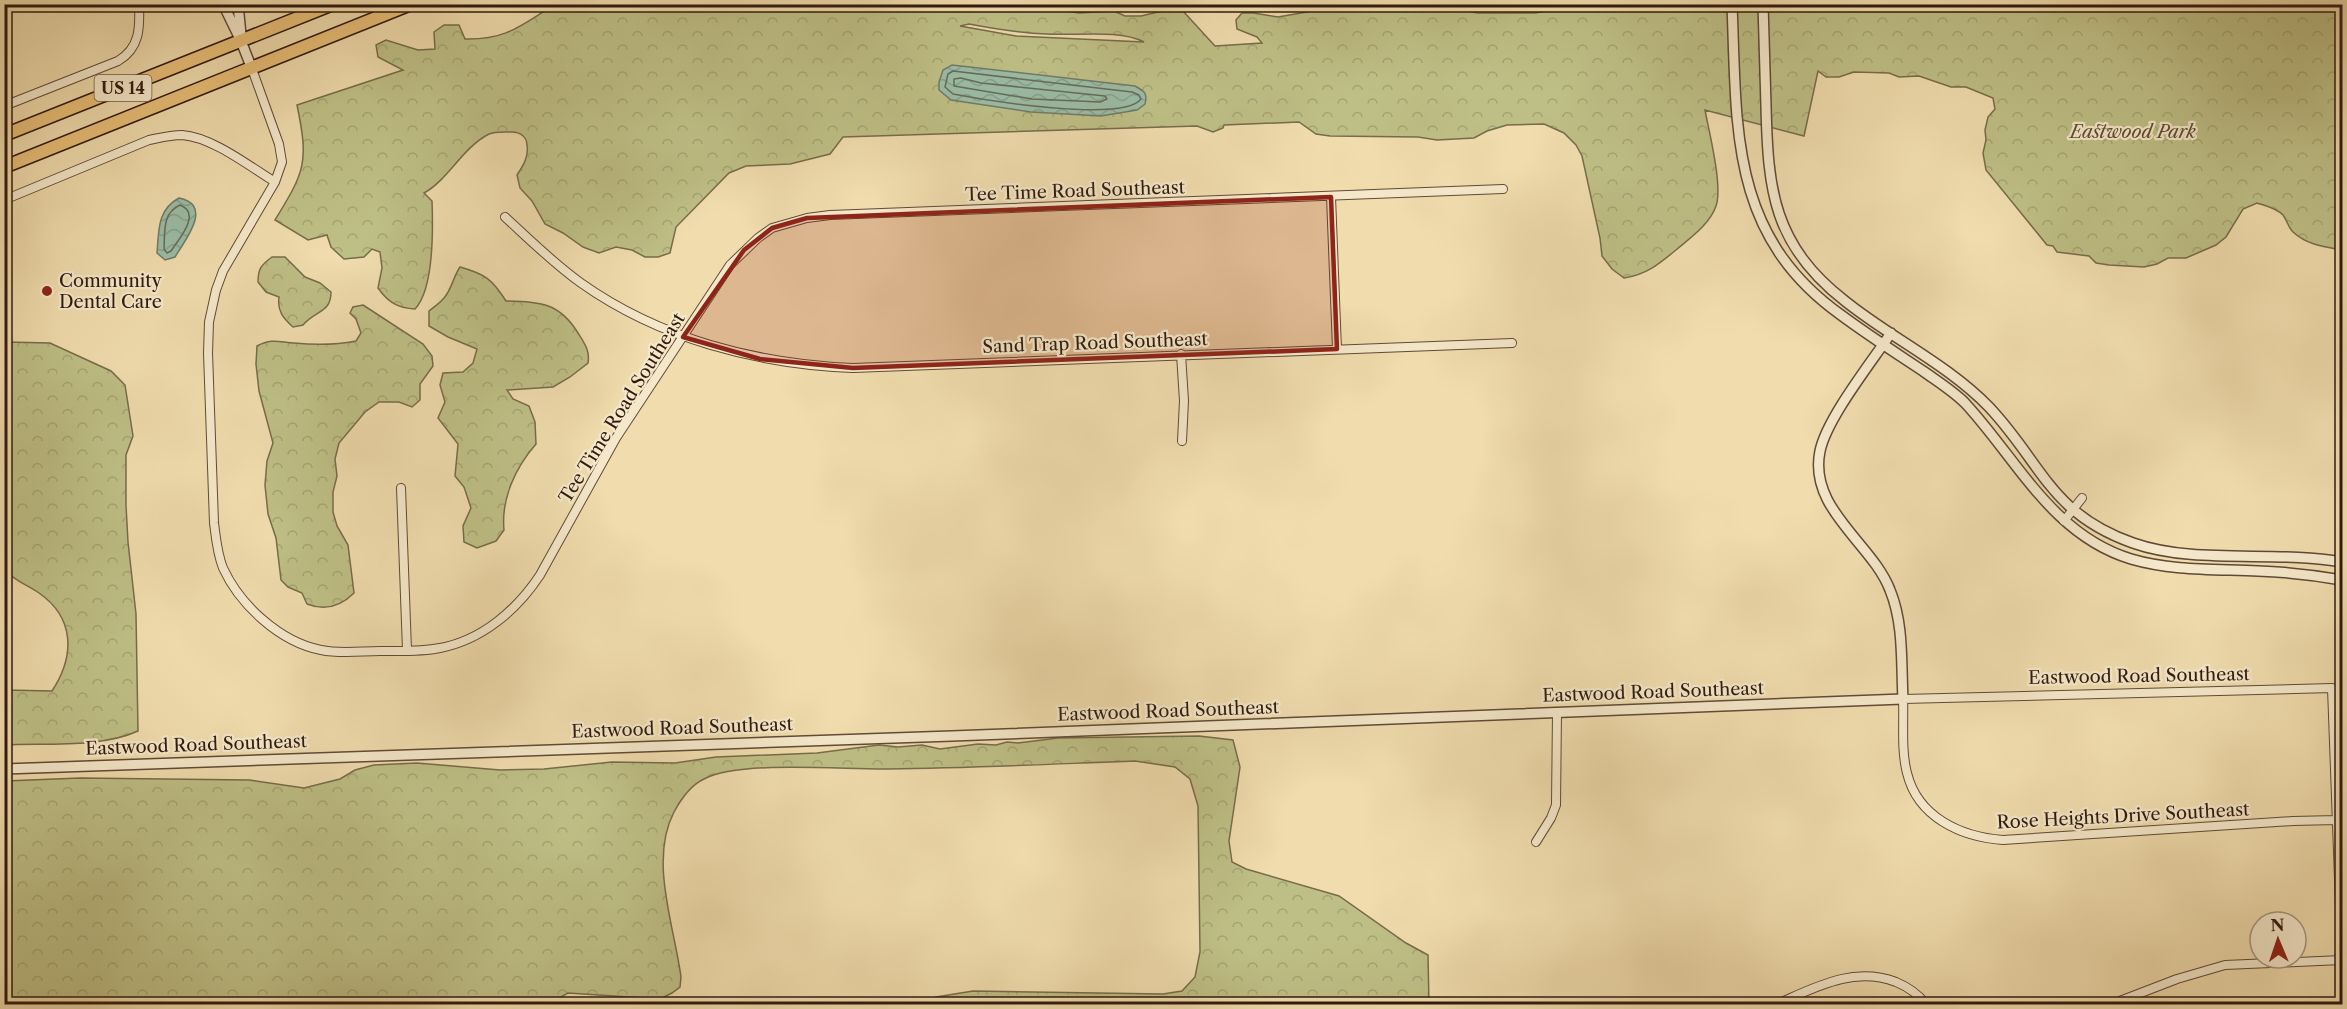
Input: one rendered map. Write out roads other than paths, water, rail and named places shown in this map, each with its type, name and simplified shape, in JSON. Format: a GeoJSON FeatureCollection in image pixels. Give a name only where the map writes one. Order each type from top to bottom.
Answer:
{"type":"FeatureCollection","features":[{"type":"Feature","properties":{"kind":"main road","name":"US 14"},"geometry":{"type":"LineString","coordinates":[[4,135],[333,4]]}},
{"type":"Feature","properties":{"kind":"main road","name":"US 14"},"geometry":{"type":"LineString","coordinates":[[4,167],[411,4]]}},
{"type":"Feature","properties":{"kind":"street"},"geometry":{"type":"LineString","coordinates":[[4,106],[128,55],[136,44],[140,19],[139,4]]}},
{"type":"Feature","properties":{"kind":"street"},"geometry":{"type":"LineString","coordinates":[[223,4],[252,69]]}},
{"type":"Feature","properties":{"kind":"street"},"geometry":{"type":"LineString","coordinates":[[238,4],[241,41]]}},
{"type":"Feature","properties":{"kind":"street"},"geometry":{"type":"LineString","coordinates":[[1732,4],[1740,139],[1747,183],[1760,222],[1774,247],[1804,284],[1828,306],[1962,400],[1986,427],[2036,493],[2064,521],[2102,546],[2130,559],[2168,567],[2301,573],[2343,580]]}},
{"type":"Feature","properties":{"kind":"street"},"geometry":{"type":"LineString","coordinates":[[1762,4],[1769,178],[1777,209],[1793,245],[1807,265],[1845,301],[1944,370],[1982,401],[2006,427],[2048,485],[2072,510],[2108,533],[2154,549],[2196,554],[2318,558],[2343,562]]}},
{"type":"Feature","properties":{"kind":"street","name":"Tee Time Road Southeast"},"geometry":{"type":"LineString","coordinates":[[252,69],[282,155],[281,169],[223,271],[209,322],[208,364],[214,523],[222,566],[243,600],[259,617],[299,642],[321,650],[345,652],[438,648],[472,637],[510,612],[529,592],[606,455],[730,265],[744,250],[772,228],[807,218],[830,215],[1503,189]]}},
{"type":"Feature","properties":{"kind":"street"},"geometry":{"type":"LineString","coordinates":[[4,200],[94,165],[149,140],[166,136],[182,135],[198,138],[275,182]]}},
{"type":"Feature","properties":{"kind":"street"},"geometry":{"type":"LineString","coordinates":[[1331,197],[1337,349]]}},
{"type":"Feature","properties":{"kind":"street","name":"Sand Trap Road Southeast"},"geometry":{"type":"LineString","coordinates":[[505,217],[582,284],[633,313],[683,337],[760,359],[830,367],[1512,343]]}},
{"type":"Feature","properties":{"kind":"street"},"geometry":{"type":"LineString","coordinates":[[1891,333],[1834,418],[1820,452],[1820,473],[1830,506],[1884,575],[1891,591],[1901,640],[1903,699]]}},
{"type":"Feature","properties":{"kind":"street"},"geometry":{"type":"LineString","coordinates":[[1181,354],[1184,401],[1182,441]]}},
{"type":"Feature","properties":{"kind":"street"},"geometry":{"type":"LineString","coordinates":[[401,488],[407,650]]}},
{"type":"Feature","properties":{"kind":"street"},"geometry":{"type":"LineString","coordinates":[[2064,521],[2082,498]]}},
{"type":"Feature","properties":{"kind":"street","name":"Eastwood Road Southeast"},"geometry":{"type":"LineString","coordinates":[[4,769],[1903,699],[2332,688],[2337,820]]}},
{"type":"Feature","properties":{"kind":"street","name":"Rose Heights Drive Southeast"},"geometry":{"type":"LineString","coordinates":[[1903,699],[1904,753],[1907,774],[1915,794],[1926,809],[1941,822],[1959,831],[1982,838],[2030,838],[2337,820]]}},
{"type":"Feature","properties":{"kind":"street"},"geometry":{"type":"LineString","coordinates":[[1536,842],[1544,833],[1556,806],[1557,712]]}},
{"type":"Feature","properties":{"kind":"street"},"geometry":{"type":"LineString","coordinates":[[2337,820],[2343,987]]}},
{"type":"Feature","properties":{"kind":"street"},"geometry":{"type":"LineString","coordinates":[[2112,1005],[2177,979],[2225,965],[2342,960]]}},
{"type":"Feature","properties":{"kind":"street"},"geometry":{"type":"LineString","coordinates":[[1777,1005],[1824,983],[1856,975],[1871,975],[1900,984],[1917,995],[1926,1005]]}},
{"type":"Feature","properties":{"kind":"water"},"geometry":{"type":"Polygon","coordinates":[[[952,65],[1135,86],[1141,89],[1146,100],[1145,104],[1137,110],[1101,116],[1031,112],[951,100],[939,90],[939,82],[943,70],[952,65]]]}},
{"type":"Feature","properties":{"kind":"water"},"geometry":{"type":"Polygon","coordinates":[[[179,198],[189,202],[195,208],[194,224],[175,257],[165,260],[157,253],[159,229],[167,208],[179,198]]]}},
{"type":"Feature","properties":{"kind":"place","name":"Community Dental Care"},"geometry":{"type":"Point","coordinates":[47,291]}},
{"type":"Feature","properties":{"kind":"park label","name":"Eastwood Park"},"geometry":{"type":"Point","coordinates":[2133,132]}}]}
